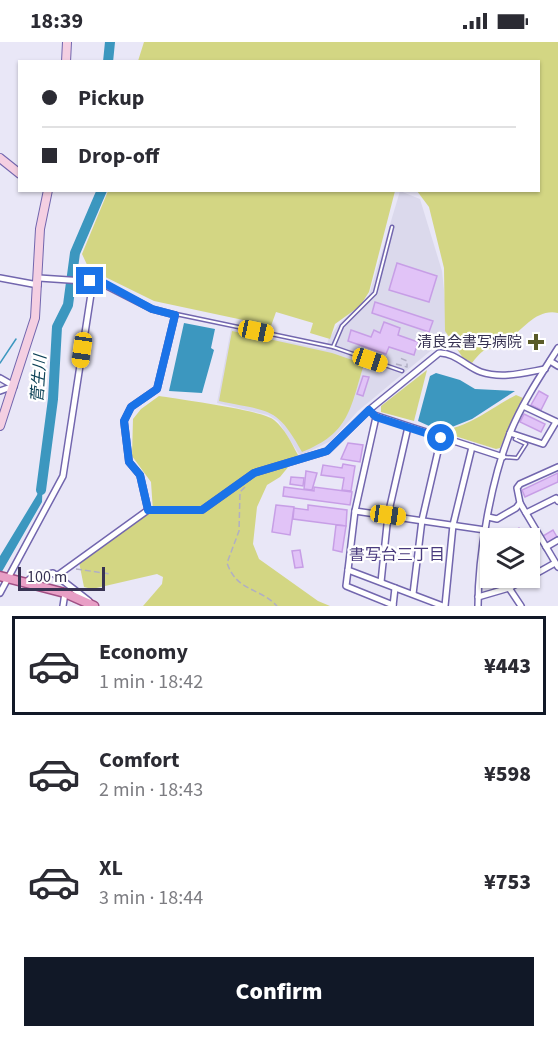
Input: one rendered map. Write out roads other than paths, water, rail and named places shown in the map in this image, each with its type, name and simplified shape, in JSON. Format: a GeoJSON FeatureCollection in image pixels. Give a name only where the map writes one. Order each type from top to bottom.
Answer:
{"type":"FeatureCollection","features":[{"type":"Feature","properties":{"kind":"main road"},"geometry":{"type":"LineString","coordinates":[[66,60],[68,42]]}},
{"type":"Feature","properties":{"kind":"main road"},"geometry":{"type":"LineString","coordinates":[[0,158],[18,172]]}},
{"type":"Feature","properties":{"kind":"main road"},"geometry":{"type":"LineString","coordinates":[[0,426],[35,318],[41,280],[40,229],[45,192]]}},
{"type":"Feature","properties":{"kind":"main road"},"geometry":{"type":"LineString","coordinates":[[3,577],[65,593],[93,605]]}},
{"type":"Feature","properties":{"kind":"street"},"geometry":{"type":"LineString","coordinates":[[0,278],[104,283],[152,309],[174,313],[157,389],[131,407],[124,421],[129,462],[140,475],[148,510]]}},
{"type":"Feature","properties":{"kind":"street"},"geometry":{"type":"LineString","coordinates":[[0,593],[3,577],[63,476],[91,281]]}},
{"type":"Feature","properties":{"kind":"street"},"geometry":{"type":"LineString","coordinates":[[485,528],[510,433],[523,406],[558,348]]}},
{"type":"Feature","properties":{"kind":"street"},"geometry":{"type":"LineString","coordinates":[[58,575],[148,510],[202,510],[254,473],[327,451],[369,410],[439,353],[447,352],[479,371],[494,375],[509,376],[545,369]]}},
{"type":"Feature","properties":{"kind":"street"},"geometry":{"type":"LineString","coordinates":[[550,362],[558,366]]}},
{"type":"Feature","properties":{"kind":"street"},"geometry":{"type":"LineString","coordinates":[[0,378],[14,386]]}},
{"type":"Feature","properties":{"kind":"street"},"geometry":{"type":"LineString","coordinates":[[0,391],[14,386]]}},
{"type":"Feature","properties":{"kind":"street"},"geometry":{"type":"LineString","coordinates":[[510,433],[543,444],[557,423],[523,406]]}},
{"type":"Feature","properties":{"kind":"street"},"geometry":{"type":"LineString","coordinates":[[369,410],[376,417],[502,457]]}},
{"type":"Feature","properties":{"kind":"street"},"geometry":{"type":"LineString","coordinates":[[376,417],[355,510],[346,586],[393,605],[395,588]]}},
{"type":"Feature","properties":{"kind":"street"},"geometry":{"type":"LineString","coordinates":[[381,582],[388,515],[408,427]]}},
{"type":"Feature","properties":{"kind":"street"},"geometry":{"type":"LineString","coordinates":[[413,594],[422,520],[441,438]]}},
{"type":"Feature","properties":{"kind":"street"},"geometry":{"type":"LineString","coordinates":[[348,570],[444,606],[453,525],[472,447]]}},
{"type":"Feature","properties":{"kind":"street"},"geometry":{"type":"LineString","coordinates":[[540,572],[556,565],[520,502],[517,488],[520,484],[558,467]]}},
{"type":"Feature","properties":{"kind":"street"},"geometry":{"type":"LineString","coordinates":[[526,513],[556,498],[558,501]]}},
{"type":"Feature","properties":{"kind":"street"},"geometry":{"type":"LineString","coordinates":[[488,517],[497,519],[516,508],[520,502]]}},
{"type":"Feature","properties":{"kind":"street"},"geometry":{"type":"LineString","coordinates":[[355,510],[480,529]]}},
{"type":"Feature","properties":{"kind":"street"},"geometry":{"type":"LineString","coordinates":[[546,547],[558,540]]}},
{"type":"Feature","properties":{"kind":"street"},"geometry":{"type":"LineString","coordinates":[[26,582],[42,574],[58,575],[93,605]]}},
{"type":"Feature","properties":{"kind":"street"},"geometry":{"type":"LineString","coordinates":[[478,606],[480,578]]}},
{"type":"Feature","properties":{"kind":"street"},"geometry":{"type":"LineString","coordinates":[[478,597],[509,588],[521,606]]}},
{"type":"Feature","properties":{"kind":"street"},"geometry":{"type":"LineString","coordinates":[[63,606],[65,593]]}},
{"type":"Feature","properties":{"kind":"lane"},"geometry":{"type":"LineString","coordinates":[[333,347],[342,326],[375,293],[392,227]]}},
{"type":"Feature","properties":{"kind":"lane"},"geometry":{"type":"LineString","coordinates":[[174,313],[333,347],[402,371]]}},
{"type":"Feature","properties":{"kind":"lane"},"geometry":{"type":"LineString","coordinates":[[502,457],[517,458],[526,444],[515,440],[517,435]]}},
{"type":"Feature","properties":{"kind":"water"},"geometry":{"type":"Polygon","coordinates":[[[184,323],[215,329],[211,348],[214,350],[202,393],[169,391],[184,323]]]}},
{"type":"Feature","properties":{"kind":"water"},"geometry":{"type":"Polygon","coordinates":[[[436,373],[460,380],[475,389],[515,391],[472,419],[438,430],[418,421],[430,376],[436,373]]]}},
{"type":"Feature","properties":{"kind":"water"},"geometry":{"type":"Polygon","coordinates":[[[43,476],[42,502],[0,575],[0,556],[37,495],[43,476]]]}},
{"type":"Feature","properties":{"kind":"waterway","name":"菅生川"},"geometry":{"type":"LineString","coordinates":[[108,60],[110,42]]}},
{"type":"Feature","properties":{"kind":"waterway","name":"菅生川"},"geometry":{"type":"LineString","coordinates":[[41,490],[53,399],[57,327],[68,305],[75,253],[101,192]]}},
{"type":"Feature","properties":{"kind":"waterway"},"geometry":{"type":"LineString","coordinates":[[0,363],[16,339]]}},
{"type":"Feature","properties":{"kind":"place","name":"清良会書写病院"},"geometry":{"type":"Point","coordinates":[536,342]}},
{"type":"Feature","properties":{"kind":"district","name":"書写台三丁目"},"geometry":{"type":"Point","coordinates":[397,555]}}]}
